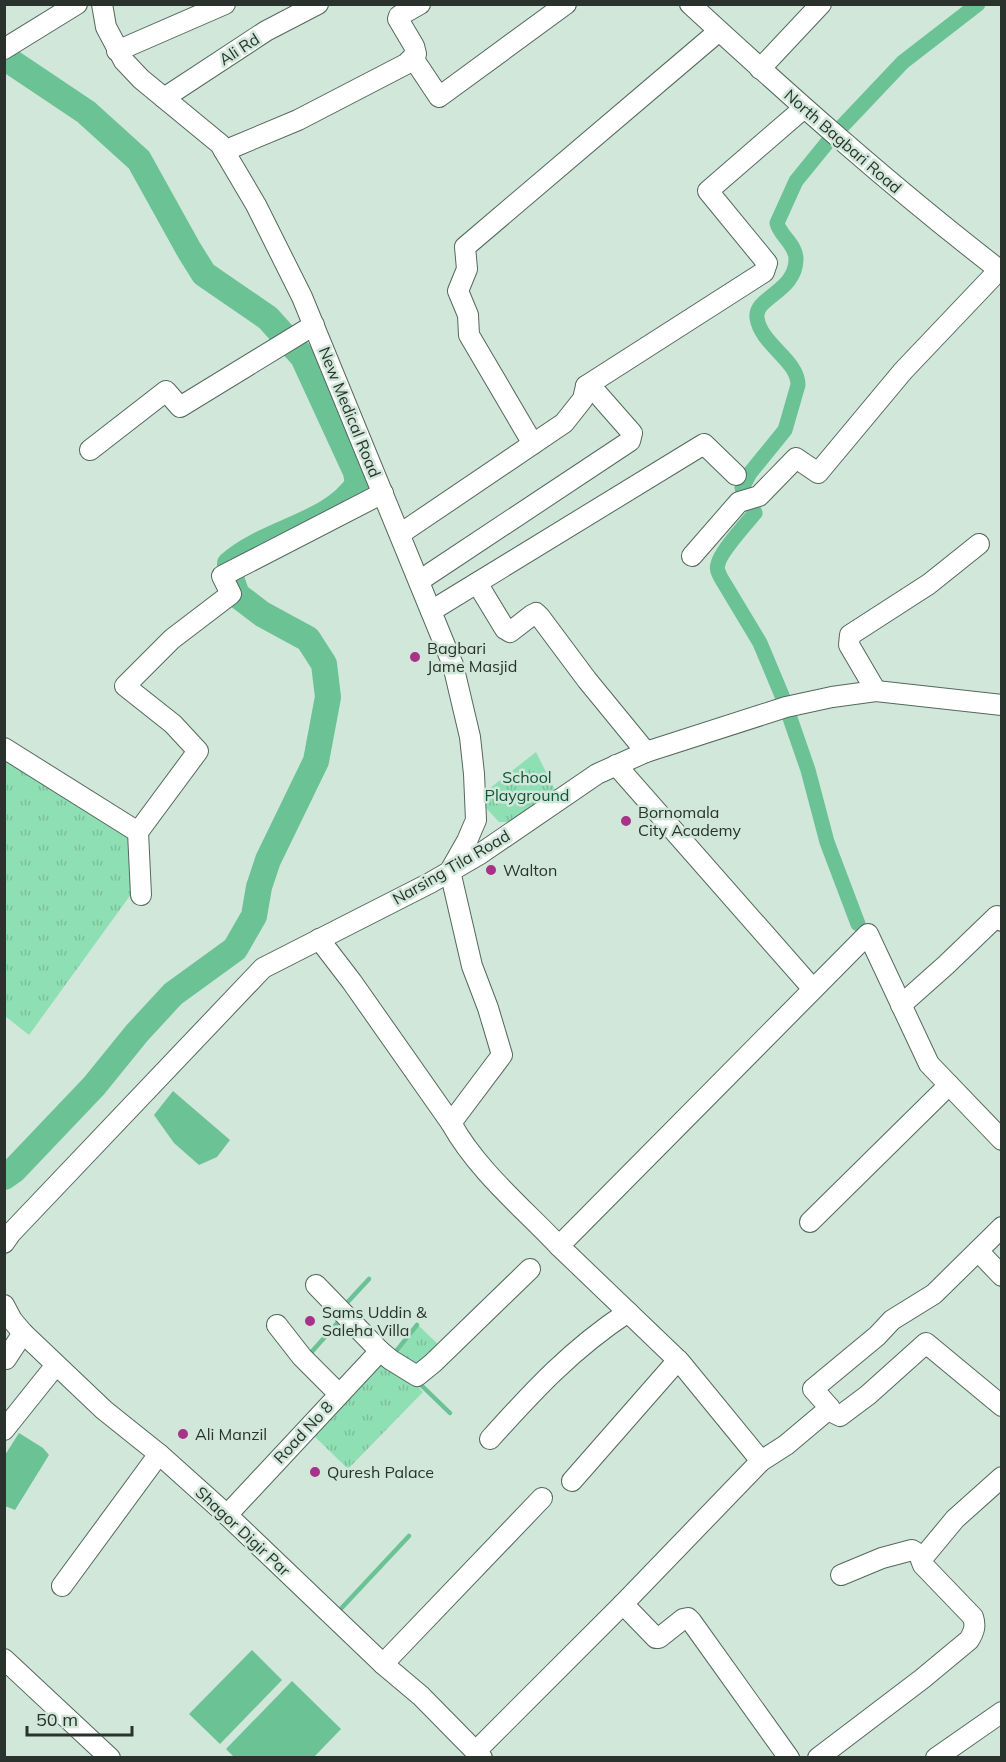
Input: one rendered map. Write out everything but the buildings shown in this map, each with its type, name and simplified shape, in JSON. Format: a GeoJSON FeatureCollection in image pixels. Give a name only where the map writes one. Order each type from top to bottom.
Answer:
{"type":"FeatureCollection","features":[{"type":"Feature","properties":{"kind":"street"},"geometry":{"type":"LineString","coordinates":[[12,44],[77,4]]}},
{"type":"Feature","properties":{"kind":"street","name":"New Medical Road"},"geometry":{"type":"LineString","coordinates":[[102,4],[106,27],[123,61],[141,79],[209,134],[224,151],[261,215],[314,325],[453,665],[465,708],[473,757],[476,820],[467,842],[450,871]]}},
{"type":"Feature","properties":{"kind":"street"},"geometry":{"type":"LineString","coordinates":[[117,51],[225,4]]}},
{"type":"Feature","properties":{"kind":"street","name":"Ali Rd"},"geometry":{"type":"LineString","coordinates":[[164,98],[266,31],[318,4]]}},
{"type":"Feature","properties":{"kind":"street"},"geometry":{"type":"LineString","coordinates":[[224,151],[298,120],[406,64],[416,54],[414,46],[398,19],[399,16],[420,4]]}},
{"type":"Feature","properties":{"kind":"street"},"geometry":{"type":"LineString","coordinates":[[413,58],[439,97],[566,4]]}},
{"type":"Feature","properties":{"kind":"street","name":"North Bagbari Road"},"geometry":{"type":"LineString","coordinates":[[690,4],[804,108],[1000,271]]}},
{"type":"Feature","properties":{"kind":"street"},"geometry":{"type":"LineString","coordinates":[[760,69],[821,4]]}},
{"type":"Feature","properties":{"kind":"street"},"geometry":{"type":"LineString","coordinates":[[532,444],[469,335],[468,315],[458,291],[467,269],[465,247],[718,31]]}},
{"type":"Feature","properties":{"kind":"street"},"geometry":{"type":"LineString","coordinates":[[400,534],[564,423],[583,399],[586,386],[764,272],[768,267],[767,263],[708,191],[804,108]]}},
{"type":"Feature","properties":{"kind":"street"},"geometry":{"type":"LineString","coordinates":[[692,556],[738,502],[759,496],[796,458],[818,473],[903,371],[1000,271]]}},
{"type":"Feature","properties":{"kind":"street"},"geometry":{"type":"LineString","coordinates":[[90,450],[165,391],[180,407],[314,325]]}},
{"type":"Feature","properties":{"kind":"street"},"geometry":{"type":"LineString","coordinates":[[419,581],[630,441],[632,434],[596,392],[586,386]]}},
{"type":"Feature","properties":{"kind":"street"},"geometry":{"type":"LineString","coordinates":[[431,611],[704,444],[736,475]]}},
{"type":"Feature","properties":{"kind":"street"},"geometry":{"type":"LineString","coordinates":[[141,895],[138,832],[198,751],[173,724],[125,686],[172,639],[231,594],[230,572],[383,493]]}},
{"type":"Feature","properties":{"kind":"street"},"geometry":{"type":"LineString","coordinates":[[876,691],[849,645],[850,635],[929,584],[979,544]]}},
{"type":"Feature","properties":{"kind":"street"},"geometry":{"type":"LineString","coordinates":[[477,583],[510,632],[536,613],[646,752]]}},
{"type":"Feature","properties":{"kind":"street","name":"Narsing Tila Road"},"geometry":{"type":"LineString","coordinates":[[4,1244],[11,1233],[263,968],[430,883],[507,836],[597,774],[646,752],[786,707],[876,691],[1002,705]]}},
{"type":"Feature","properties":{"kind":"street"},"geometry":{"type":"LineString","coordinates":[[4,748],[138,832]]}},
{"type":"Feature","properties":{"kind":"street"},"geometry":{"type":"LineString","coordinates":[[616,765],[813,989]]}},
{"type":"Feature","properties":{"kind":"street"},"geometry":{"type":"LineString","coordinates":[[476,820],[480,830],[487,835],[507,836]]}},
{"type":"Feature","properties":{"kind":"street"},"geometry":{"type":"LineString","coordinates":[[450,871],[472,966],[502,1055],[450,1123]]}},
{"type":"Feature","properties":{"kind":"street"},"geometry":{"type":"LineString","coordinates":[[901,1005],[997,916],[1002,921]]}},
{"type":"Feature","properties":{"kind":"street"},"geometry":{"type":"LineString","coordinates":[[559,1246],[868,934],[929,1064],[1002,1140]]}},
{"type":"Feature","properties":{"kind":"street"},"geometry":{"type":"LineString","coordinates":[[319,939],[352,982],[460,1139],[481,1165],[559,1246],[678,1360],[762,1461]]}},
{"type":"Feature","properties":{"kind":"street"},"geometry":{"type":"LineString","coordinates":[[810,1222],[949,1085]]}},
{"type":"Feature","properties":{"kind":"street"},"geometry":{"type":"LineString","coordinates":[[828,1410],[830,1408],[813,1389],[877,1336],[892,1320],[934,1294],[1002,1227]]}},
{"type":"Feature","properties":{"kind":"street"},"geometry":{"type":"LineString","coordinates":[[978,1251],[1002,1276]]}},
{"type":"Feature","properties":{"kind":"street"},"geometry":{"type":"LineString","coordinates":[[316,1285],[380,1351],[390,1360],[417,1376],[433,1364],[530,1269]]}},
{"type":"Feature","properties":{"kind":"street","name":"Shagor Digir Par"},"geometry":{"type":"LineString","coordinates":[[4,1305],[12,1320],[23,1333],[104,1410],[159,1454],[227,1515],[383,1664],[421,1696],[479,1754]]}},
{"type":"Feature","properties":{"kind":"street"},"geometry":{"type":"LineString","coordinates":[[490,1439],[548,1376],[597,1332],[628,1312]]}},
{"type":"Feature","properties":{"kind":"street"},"geometry":{"type":"LineString","coordinates":[[277,1325],[302,1357],[339,1394]]}},
{"type":"Feature","properties":{"kind":"street"},"geometry":{"type":"LineString","coordinates":[[4,1359],[23,1333]]}},
{"type":"Feature","properties":{"kind":"street"},"geometry":{"type":"LineString","coordinates":[[828,1410],[840,1416],[868,1395],[926,1343],[1002,1406]]}},
{"type":"Feature","properties":{"kind":"street","name":"Road No 8"},"geometry":{"type":"LineString","coordinates":[[227,1515],[380,1351]]}},
{"type":"Feature","properties":{"kind":"street"},"geometry":{"type":"LineString","coordinates":[[572,1481],[678,1360]]}},
{"type":"Feature","properties":{"kind":"street"},"geometry":{"type":"LineString","coordinates":[[4,1430],[57,1365]]}},
{"type":"Feature","properties":{"kind":"street"},"geometry":{"type":"LineString","coordinates":[[479,1754],[762,1461],[786,1445],[828,1410]]}},
{"type":"Feature","properties":{"kind":"street"},"geometry":{"type":"LineString","coordinates":[[62,1586],[159,1454]]}},
{"type":"Feature","properties":{"kind":"street"},"geometry":{"type":"LineString","coordinates":[[818,1758],[922,1679],[969,1640],[974,1633],[973,1617],[923,1565],[921,1560],[955,1519],[1002,1476]]}},
{"type":"Feature","properties":{"kind":"street"},"geometry":{"type":"LineString","coordinates":[[383,1664],[542,1498]]}},
{"type":"Feature","properties":{"kind":"street"},"geometry":{"type":"LineString","coordinates":[[841,1575],[882,1558],[912,1550],[923,1557]]}},
{"type":"Feature","properties":{"kind":"street"},"geometry":{"type":"LineString","coordinates":[[623,1604],[656,1638],[660,1638],[683,1619],[688,1618],[789,1758]]}},
{"type":"Feature","properties":{"kind":"street"},"geometry":{"type":"LineString","coordinates":[[4,1659],[110,1758]]}},
{"type":"Feature","properties":{"kind":"street"},"geometry":{"type":"LineString","coordinates":[[936,1758],[1002,1712]]}},
{"type":"Feature","properties":{"kind":"green space"},"geometry":{"type":"Polygon","coordinates":[[[5,746],[130,837],[137,886],[29,1035],[5,1016],[5,746]]]}},
{"type":"Feature","properties":{"kind":"green space","name":"School Playground"},"geometry":{"type":"Polygon","coordinates":[[[536,752],[556,792],[508,822],[499,822],[486,808],[485,792],[536,752]]]}},
{"type":"Feature","properties":{"kind":"green space"},"geometry":{"type":"Polygon","coordinates":[[[419,1326],[441,1347],[418,1370],[399,1352],[419,1326]]]}},
{"type":"Feature","properties":{"kind":"green space"},"geometry":{"type":"Polygon","coordinates":[[[382,1361],[401,1369],[423,1392],[348,1469],[310,1432],[382,1361]]]}},
{"type":"Feature","properties":{"kind":"shaded area"},"geometry":{"type":"Polygon","coordinates":[[[173,1091],[230,1140],[217,1157],[199,1165],[174,1143],[154,1115],[173,1091]]]}},
{"type":"Feature","properties":{"kind":"shaded area"},"geometry":{"type":"Polygon","coordinates":[[[19,1433],[43,1448],[49,1455],[15,1510],[5,1506],[5,1455],[19,1433]]]}},
{"type":"Feature","properties":{"kind":"shaded area"},"geometry":{"type":"Polygon","coordinates":[[[252,1650],[282,1680],[220,1744],[189,1714],[252,1650]]]}},
{"type":"Feature","properties":{"kind":"shaded area"},"geometry":{"type":"Polygon","coordinates":[[[292,1681],[341,1729],[314,1757],[234,1757],[226,1749],[292,1681]]]}},
{"type":"Feature","properties":{"kind":"waterway"},"geometry":{"type":"LineString","coordinates":[[783,698],[760,643],[717,568],[723,553],[755,513],[742,488],[750,473],[785,430],[798,385],[792,368],[765,336],[757,318],[762,305],[783,287],[794,270],[795,254],[777,223],[796,181],[831,138],[903,62],[978,4]]}},
{"type":"Feature","properties":{"kind":"waterway"},"geometry":{"type":"LineString","coordinates":[[4,57],[86,112],[139,160],[204,274],[268,318],[303,357],[356,472],[358,484],[347,498],[332,509],[245,553],[230,564],[237,595],[262,614],[308,639],[324,664],[328,697],[316,761],[268,860],[259,887],[254,916],[235,949],[173,994],[137,1033],[94,1086],[14,1170],[4,1177]]}},
{"type":"Feature","properties":{"kind":"waterway"},"geometry":{"type":"LineString","coordinates":[[790,718],[808,770],[827,842],[858,924]]}},
{"type":"Feature","properties":{"kind":"waterway"},"geometry":{"type":"LineString","coordinates":[[344,1306],[369,1279]]}},
{"type":"Feature","properties":{"kind":"waterway"},"geometry":{"type":"LineString","coordinates":[[308,1356],[340,1320]]}},
{"type":"Feature","properties":{"kind":"waterway"},"geometry":{"type":"LineString","coordinates":[[394,1354],[417,1325]]}},
{"type":"Feature","properties":{"kind":"waterway"},"geometry":{"type":"LineString","coordinates":[[421,1385],[450,1413]]}},
{"type":"Feature","properties":{"kind":"waterway"},"geometry":{"type":"LineString","coordinates":[[336,1614],[409,1536]]}},
{"type":"Feature","properties":{"kind":"place","name":"Bagbari Jame Masjid"},"geometry":{"type":"Point","coordinates":[415,657]}},
{"type":"Feature","properties":{"kind":"place","name":"Bornomala City Academy"},"geometry":{"type":"Point","coordinates":[626,821]}},
{"type":"Feature","properties":{"kind":"place","name":"Walton"},"geometry":{"type":"Point","coordinates":[491,870]}},
{"type":"Feature","properties":{"kind":"place","name":"Sams Uddin & Saleha Villa"},"geometry":{"type":"Point","coordinates":[310,1321]}},
{"type":"Feature","properties":{"kind":"place","name":"Ali Manzil"},"geometry":{"type":"Point","coordinates":[183,1434]}},
{"type":"Feature","properties":{"kind":"place","name":"Quresh Palace"},"geometry":{"type":"Point","coordinates":[315,1472]}}]}
